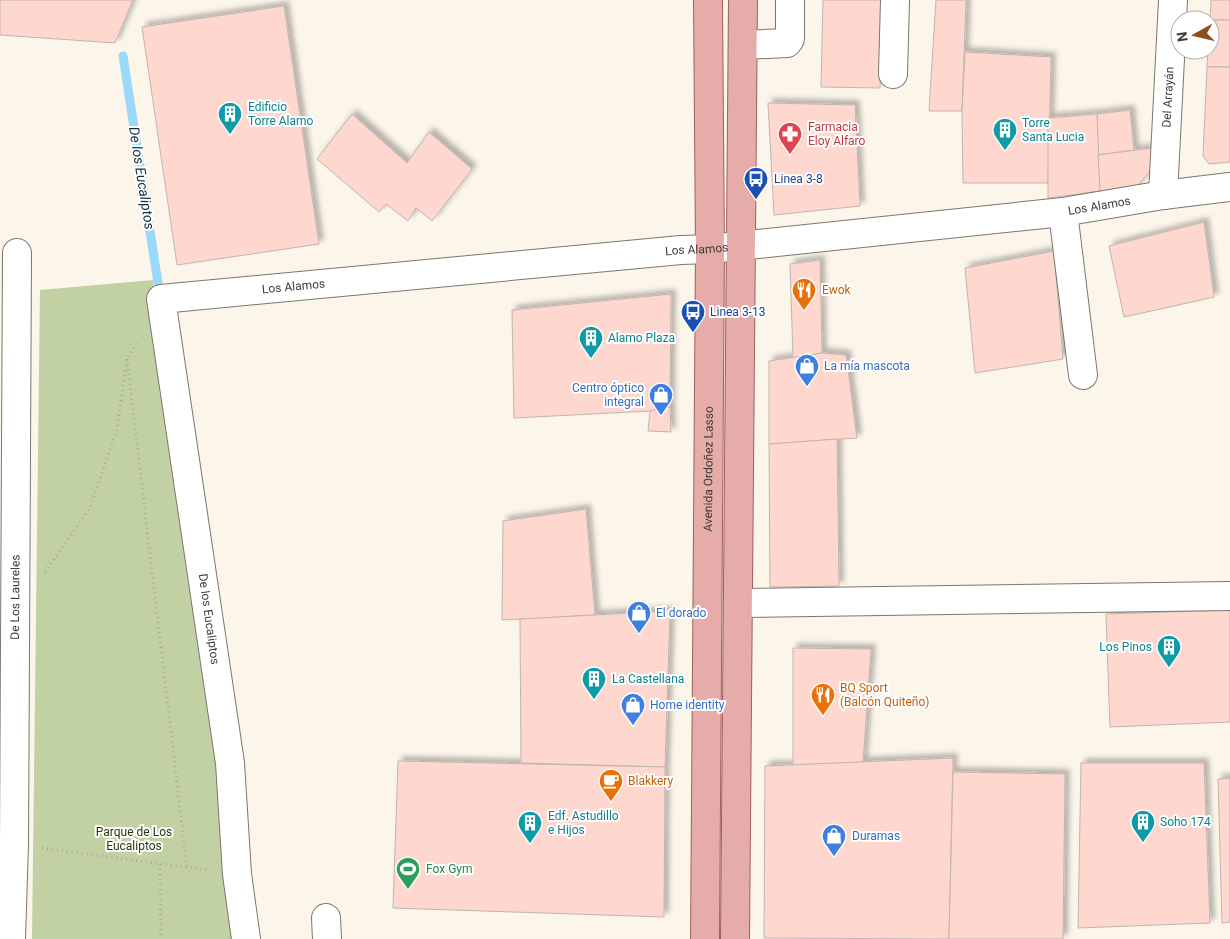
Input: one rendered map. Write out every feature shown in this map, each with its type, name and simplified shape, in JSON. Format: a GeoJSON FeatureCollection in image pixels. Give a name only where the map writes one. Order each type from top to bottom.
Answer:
{"type":"FeatureCollection","features":[{"type":"Feature","properties":{"kind":"main road","name":"Avenida Ordoñez Lasso"},"geometry":{"type":"LineString","coordinates":[[705,939],[710,249],[708,0]]}},
{"type":"Feature","properties":{"kind":"main road"},"geometry":{"type":"LineString","coordinates":[[735,939],[743,0]]}},
{"type":"Feature","properties":{"kind":"main road"},"geometry":{"type":"LineString","coordinates":[[708,43],[743,45]]}},
{"type":"Feature","properties":{"kind":"street"},"geometry":{"type":"LineString","coordinates":[[743,45],[787,43],[790,39],[790,0]]}},
{"type":"Feature","properties":{"kind":"street"},"geometry":{"type":"LineString","coordinates":[[893,74],[895,0]]}},
{"type":"Feature","properties":{"kind":"street","name":"Del Arrayán"},"geometry":{"type":"LineString","coordinates":[[1163,195],[1173,0]]}},
{"type":"Feature","properties":{"kind":"street","name":"Los Alamos"},"geometry":{"type":"LineString","coordinates":[[161,299],[742,246],[1063,212],[1230,186]]}},
{"type":"Feature","properties":{"kind":"street"},"geometry":{"type":"LineString","coordinates":[[1063,212],[1083,375]]}},
{"type":"Feature","properties":{"kind":"street","name":"De Los Laureles"},"geometry":{"type":"LineString","coordinates":[[11,939],[6,880],[14,844],[17,253]]}},
{"type":"Feature","properties":{"kind":"street","name":"De los Eucaliptos"},"geometry":{"type":"LineString","coordinates":[[161,299],[230,763],[237,874],[246,939]]}},
{"type":"Feature","properties":{"kind":"street"},"geometry":{"type":"LineString","coordinates":[[739,603],[1230,596]]}},
{"type":"Feature","properties":{"kind":"path"},"geometry":{"type":"LineString","coordinates":[[15,587],[37,582],[90,508],[117,429],[127,359],[161,299]]}},
{"type":"Feature","properties":{"kind":"path"},"geometry":{"type":"LineString","coordinates":[[127,359],[187,868]]}},
{"type":"Feature","properties":{"kind":"path"},"geometry":{"type":"LineString","coordinates":[[14,844],[237,874]]}},
{"type":"Feature","properties":{"kind":"path"},"geometry":{"type":"LineString","coordinates":[[160,864],[161,939]]}},
{"type":"Feature","properties":{"kind":"green space","name":"Parque de Los Eucaliptos"},"geometry":{"type":"Polygon","coordinates":[[[153,280],[154,313],[249,939],[32,939],[40,290],[153,280]]]}},
{"type":"Feature","properties":{"kind":"building"},"geometry":{"type":"Polygon","coordinates":[[[0,0],[133,0],[115,43],[0,35],[0,0]]]}},
{"type":"Feature","properties":{"kind":"building"},"geometry":{"type":"Polygon","coordinates":[[[823,0],[882,0],[880,88],[821,87],[823,0]]]}},
{"type":"Feature","properties":{"kind":"building"},"geometry":{"type":"Polygon","coordinates":[[[936,0],[966,0],[962,111],[929,111],[936,0]]]}},
{"type":"Feature","properties":{"kind":"building"},"geometry":{"type":"Polygon","coordinates":[[[1211,0],[1230,0],[1230,20],[1220,20],[1220,10],[1210,10],[1211,0]]]}},
{"type":"Feature","properties":{"kind":"building","name":"Edificio Torre Alamo"},"geometry":{"type":"Polygon","coordinates":[[[284,6],[319,244],[177,265],[142,27],[284,6]]]}},
{"type":"Feature","properties":{"kind":"building"},"geometry":{"type":"Polygon","coordinates":[[[1220,20],[1230,20],[1230,67],[1207,67],[1207,60],[1220,60],[1220,20]]]}},
{"type":"Feature","properties":{"kind":"building","name":"Torre Santa Lucia"},"geometry":{"type":"Polygon","coordinates":[[[965,52],[1051,57],[1048,183],[963,183],[962,111],[965,52]]]}},
{"type":"Feature","properties":{"kind":"building"},"geometry":{"type":"Polygon","coordinates":[[[1207,67],[1230,67],[1230,162],[1209,164],[1203,156],[1207,67]]]}},
{"type":"Feature","properties":{"kind":"building"},"geometry":{"type":"Polygon","coordinates":[[[768,103],[855,105],[860,206],[774,215],[768,103]]]}},
{"type":"Feature","properties":{"kind":"building"},"geometry":{"type":"Polygon","coordinates":[[[1130,110],[1134,150],[1098,155],[1097,114],[1130,110]]]}},
{"type":"Feature","properties":{"kind":"building"},"geometry":{"type":"Polygon","coordinates":[[[352,114],[407,163],[429,132],[472,169],[432,221],[416,208],[408,221],[386,204],[379,212],[317,159],[352,114]]]}},
{"type":"Feature","properties":{"kind":"building"},"geometry":{"type":"Polygon","coordinates":[[[1097,114],[1100,191],[1048,198],[1048,118],[1097,114]]]}},
{"type":"Feature","properties":{"kind":"building"},"geometry":{"type":"Polygon","coordinates":[[[1152,148],[1150,171],[1136,188],[1100,191],[1098,155],[1152,148]]]}},
{"type":"Feature","properties":{"kind":"building"},"geometry":{"type":"Polygon","coordinates":[[[1204,222],[1214,297],[1124,317],[1109,246],[1204,222]]]}},
{"type":"Feature","properties":{"kind":"building"},"geometry":{"type":"Polygon","coordinates":[[[1054,251],[1063,359],[975,373],[965,268],[1054,251]]]}},
{"type":"Feature","properties":{"kind":"building"},"geometry":{"type":"Polygon","coordinates":[[[820,260],[822,353],[793,359],[790,264],[820,260]]]}},
{"type":"Feature","properties":{"kind":"building","name":"Alamo Plaza"},"geometry":{"type":"Polygon","coordinates":[[[671,294],[670,407],[650,411],[514,418],[512,310],[671,294]]]}},
{"type":"Feature","properties":{"kind":"building"},"geometry":{"type":"Polygon","coordinates":[[[822,353],[846,355],[857,438],[769,444],[769,361],[822,353]]]}},
{"type":"Feature","properties":{"kind":"building"},"geometry":{"type":"Polygon","coordinates":[[[670,407],[671,432],[648,431],[650,411],[670,407]]]}},
{"type":"Feature","properties":{"kind":"building"},"geometry":{"type":"Polygon","coordinates":[[[837,439],[839,586],[770,587],[769,444],[837,439]]]}},
{"type":"Feature","properties":{"kind":"building"},"geometry":{"type":"Polygon","coordinates":[[[586,509],[595,615],[502,620],[503,521],[586,509]]]}},
{"type":"Feature","properties":{"kind":"building","name":"Los Pinos"},"geometry":{"type":"Polygon","coordinates":[[[1230,610],[1230,722],[1110,727],[1106,614],[1230,610]]]}},
{"type":"Feature","properties":{"kind":"building","name":"La Castellana"},"geometry":{"type":"Polygon","coordinates":[[[670,611],[665,767],[521,763],[520,619],[670,611]]]}},
{"type":"Feature","properties":{"kind":"building"},"geometry":{"type":"Polygon","coordinates":[[[793,648],[871,649],[863,762],[793,765],[793,648]]]}},
{"type":"Feature","properties":{"kind":"building"},"geometry":{"type":"Polygon","coordinates":[[[953,758],[949,939],[764,938],[765,766],[953,758]]]}},
{"type":"Feature","properties":{"kind":"building","name":"Edf. Astudillo e Hijos"},"geometry":{"type":"Polygon","coordinates":[[[398,761],[665,767],[664,917],[393,908],[398,761]]]}},
{"type":"Feature","properties":{"kind":"building","name":"Soho 174"},"geometry":{"type":"Polygon","coordinates":[[[1081,763],[1204,763],[1210,923],[1078,928],[1081,763]]]}},
{"type":"Feature","properties":{"kind":"building"},"geometry":{"type":"Polygon","coordinates":[[[953,772],[1065,774],[1063,939],[949,939],[953,772]]]}},
{"type":"Feature","properties":{"kind":"building"},"geometry":{"type":"Polygon","coordinates":[[[1230,778],[1230,922],[1222,923],[1218,779],[1230,778]]]}},
{"type":"Feature","properties":{"kind":"waterway","name":"De los Eucaliptos"},"geometry":{"type":"LineString","coordinates":[[123,56],[160,296]]}},
{"type":"Feature","properties":{"kind":"place","name":"Edificio Torre Alamo"},"geometry":{"type":"Point","coordinates":[230,135]}},
{"type":"Feature","properties":{"kind":"place","name":"Torre Santa Lucia"},"geometry":{"type":"Point","coordinates":[1005,151]}},
{"type":"Feature","properties":{"kind":"place","name":"Farmacia Eloy Alfaro"},"geometry":{"type":"Point","coordinates":[790,155]}},
{"type":"Feature","properties":{"kind":"place","name":"Linea 3-8"},"geometry":{"type":"Point","coordinates":[756,200]}},
{"type":"Feature","properties":{"kind":"place","name":"Ewok"},"geometry":{"type":"Point","coordinates":[804,311]}},
{"type":"Feature","properties":{"kind":"place","name":"Linea 3-13"},"geometry":{"type":"Point","coordinates":[693,333]}},
{"type":"Feature","properties":{"kind":"place","name":"Alamo Plaza"},"geometry":{"type":"Point","coordinates":[591,359]}},
{"type":"Feature","properties":{"kind":"place","name":"La mía mascota"},"geometry":{"type":"Point","coordinates":[807,387]}},
{"type":"Feature","properties":{"kind":"place","name":"Centro óptico integral"},"geometry":{"type":"Point","coordinates":[661,416]}},
{"type":"Feature","properties":{"kind":"place","name":"El dorado"},"geometry":{"type":"Point","coordinates":[639,634]}},
{"type":"Feature","properties":{"kind":"place","name":"Los Pinos"},"geometry":{"type":"Point","coordinates":[1169,668]}},
{"type":"Feature","properties":{"kind":"place","name":"La Castellana"},"geometry":{"type":"Point","coordinates":[594,700]}},
{"type":"Feature","properties":{"kind":"place","name":"BQ Sport (Balcón Quiteño)"},"geometry":{"type":"Point","coordinates":[823,716]}},
{"type":"Feature","properties":{"kind":"place","name":"Home identity"},"geometry":{"type":"Point","coordinates":[633,726]}},
{"type":"Feature","properties":{"kind":"place","name":"Blakkery"},"geometry":{"type":"Point","coordinates":[611,802]}},
{"type":"Feature","properties":{"kind":"place","name":"Soho 174"},"geometry":{"type":"Point","coordinates":[1143,843]}},
{"type":"Feature","properties":{"kind":"place","name":"Edf. Astudillo e Hijos"},"geometry":{"type":"Point","coordinates":[530,844]}},
{"type":"Feature","properties":{"kind":"place","name":"Duramas"},"geometry":{"type":"Point","coordinates":[834,857]}},
{"type":"Feature","properties":{"kind":"place","name":"Fox Gym"},"geometry":{"type":"Point","coordinates":[408,890]}}]}
